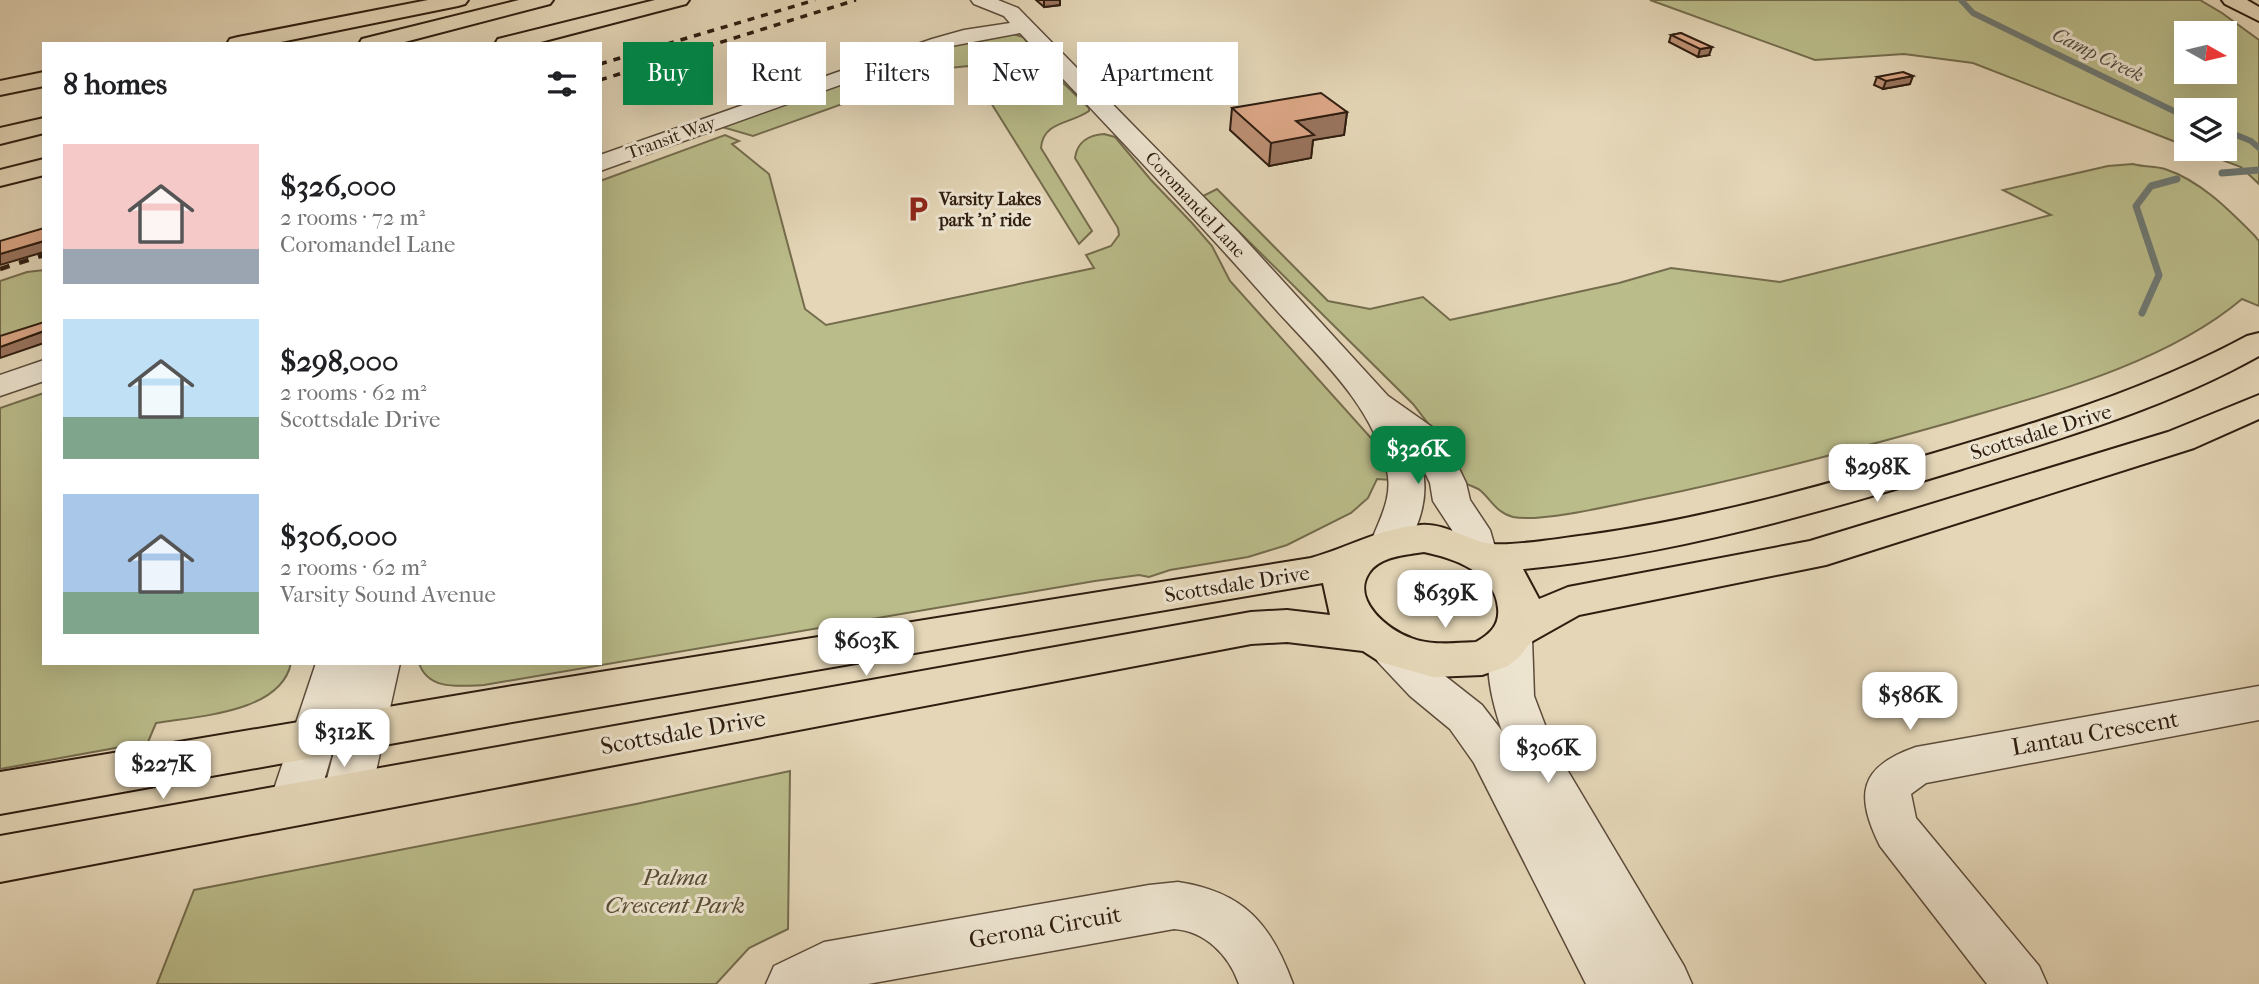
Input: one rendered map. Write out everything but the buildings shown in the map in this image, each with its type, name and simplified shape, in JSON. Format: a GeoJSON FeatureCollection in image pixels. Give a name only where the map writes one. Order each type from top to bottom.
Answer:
{"type":"FeatureCollection","features":[{"type":"Feature","properties":{"kind":"main road"},"geometry":{"type":"LineString","coordinates":[[248,42],[458,0]]}},
{"type":"Feature","properties":{"kind":"main road"},"geometry":{"type":"LineString","coordinates":[[378,42],[543,0]]}},
{"type":"Feature","properties":{"kind":"main road"},"geometry":{"type":"LineString","coordinates":[[446,42],[604,0]]}},
{"type":"Feature","properties":{"kind":"main road"},"geometry":{"type":"LineString","coordinates":[[514,42],[678,0]]}},
{"type":"Feature","properties":{"kind":"main road"},"geometry":{"type":"LineString","coordinates":[[2232,0],[2259,15]]}},
{"type":"Feature","properties":{"kind":"main road"},"geometry":{"type":"LineString","coordinates":[[0,88],[42,79]]}},
{"type":"Feature","properties":{"kind":"main road"},"geometry":{"type":"LineString","coordinates":[[0,118],[42,108]]}},
{"type":"Feature","properties":{"kind":"main road"},"geometry":{"type":"LineString","coordinates":[[0,136],[42,126]]}},
{"type":"Feature","properties":{"kind":"main road"},"geometry":{"type":"LineString","coordinates":[[0,157],[42,146]]}},
{"type":"Feature","properties":{"kind":"main road"},"geometry":{"type":"LineString","coordinates":[[0,178],[42,168]]}},
{"type":"Feature","properties":{"kind":"main road","name":"Scottsdale Drive"},"geometry":{"type":"LineString","coordinates":[[1481,556],[1590,548],[1735,520],[1826,497],[2092,417],[2185,381],[2259,343]]}},
{"type":"Feature","properties":{"kind":"main road"},"geometry":{"type":"LineString","coordinates":[[1514,634],[1568,602],[1812,555],[2181,440],[2259,406]]}},
{"type":"Feature","properties":{"kind":"main road"},"geometry":{"type":"LineString","coordinates":[[1424,538],[1452,543],[1481,556],[1500,570],[1515,589],[1521,610],[1514,634],[1504,647],[1482,658],[1453,663],[1423,661],[1380,644],[1351,617],[1343,596],[1344,576],[1372,550],[1424,538]]}},
{"type":"Feature","properties":{"kind":"main road","name":"Scottsdale Drive"},"geometry":{"type":"LineString","coordinates":[[0,793],[1312,572],[1372,550]]}},
{"type":"Feature","properties":{"kind":"main road","name":"Scottsdale Drive"},"geometry":{"type":"LineString","coordinates":[[0,859],[1251,628],[1287,626],[1380,644]]}},
{"type":"Feature","properties":{"kind":"street","name":"Coromandel Lane"},"geometry":{"type":"LineString","coordinates":[[981,0],[1016,13],[1228,238],[1376,403],[1420,434],[1435,456],[1448,483],[1452,501],[1471,530],[1481,556]]}},
{"type":"Feature","properties":{"kind":"street","name":"Transit Way"},"geometry":{"type":"LineString","coordinates":[[602,163],[951,39],[1016,13]]}},
{"type":"Feature","properties":{"kind":"street"},"geometry":{"type":"LineString","coordinates":[[0,374],[42,359]]}},
{"type":"Feature","properties":{"kind":"street"},"geometry":{"type":"LineString","coordinates":[[0,386],[42,371]]}},
{"type":"Feature","properties":{"kind":"street","name":"Coromandel Lane"},"geometry":{"type":"LineString","coordinates":[[1372,550],[1407,494],[1406,477],[1396,445],[1376,403]]}},
{"type":"Feature","properties":{"kind":"street"},"geometry":{"type":"LineString","coordinates":[[1514,634],[1512,696],[1532,751],[1665,984]]}},
{"type":"Feature","properties":{"kind":"street"},"geometry":{"type":"LineString","coordinates":[[1380,644],[1466,717],[1491,751],[1614,984]]}},
{"type":"Feature","properties":{"kind":"street"},"geometry":{"type":"LineString","coordinates":[[292,804],[337,665]]}},
{"type":"Feature","properties":{"kind":"street"},"geometry":{"type":"LineString","coordinates":[[347,793],[378,665]]}},
{"type":"Feature","properties":{"kind":"street","name":"Lantau Crescent"},"geometry":{"type":"LineString","coordinates":[[2020,984],[1897,831],[1887,808],[1887,790],[1896,776],[1916,766],[2259,703]]}},
{"type":"Feature","properties":{"kind":"street","name":"Gerona Circuit"},"geometry":{"type":"LineString","coordinates":[[793,984],[824,967],[1149,908],[1182,906],[1211,914],[1241,934],[1262,970],[1266,984]]}},
{"type":"Feature","properties":{"kind":"green space"},"geometry":{"type":"Polygon","coordinates":[[[1650,0],[2200,0],[2233,21],[2174,21],[2174,84],[2237,84],[2237,24],[2259,40],[2259,184],[2241,167],[2225,161],[2237,161],[2237,98],[2174,98],[2174,141],[1973,63],[1904,54],[1815,60],[1650,0]]]}},
{"type":"Feature","properties":{"kind":"green space"},"geometry":{"type":"Polygon","coordinates":[[[1009,33],[1023,37],[1027,42],[968,42],[968,66],[954,68],[954,45],[1009,33]]]}},
{"type":"Feature","properties":{"kind":"green space"},"geometry":{"type":"Polygon","coordinates":[[[1063,83],[1077,96],[1077,105],[1086,105],[1089,108],[1089,111],[1082,115],[1052,128],[1043,139],[1041,148],[1092,231],[1079,244],[992,105],[1063,105],[1063,83]]]}},
{"type":"Feature","properties":{"kind":"green space"},"geometry":{"type":"Polygon","coordinates":[[[840,85],[840,105],[753,136],[722,127],[783,105],[826,105],[826,90],[840,85]]]}},
{"type":"Feature","properties":{"kind":"green space"},"geometry":{"type":"Polygon","coordinates":[[[1104,134],[1115,137],[1212,246],[1230,281],[1380,448],[1388,464],[1391,480],[1377,479],[1368,498],[1351,513],[1287,545],[1248,557],[1170,570],[1149,577],[1139,575],[1095,581],[602,665],[602,180],[725,135],[739,141],[732,144],[769,174],[805,309],[826,325],[1094,268],[1086,255],[1111,246],[1119,235],[1118,228],[1075,158],[1078,148],[1093,136],[1104,134]]]}},
{"type":"Feature","properties":{"kind":"green space"},"geometry":{"type":"Polygon","coordinates":[[[2133,164],[2165,169],[2191,181],[2214,197],[2254,235],[2259,241],[2259,306],[2242,299],[2178,342],[2141,359],[2065,388],[1952,422],[1692,489],[1582,512],[1526,518],[1503,513],[1479,490],[1462,482],[1453,456],[1413,404],[1203,196],[1217,189],[1328,301],[1370,309],[1423,297],[1450,320],[1619,283],[1671,268],[1780,282],[2051,215],[2003,190],[2108,166],[2133,164]]]}},
{"type":"Feature","properties":{"kind":"green space"},"geometry":{"type":"Polygon","coordinates":[[[42,270],[42,332],[0,346],[0,281],[42,270]]]}},
{"type":"Feature","properties":{"kind":"green space"},"geometry":{"type":"Polygon","coordinates":[[[42,394],[42,665],[290,665],[284,680],[255,702],[235,709],[156,723],[148,742],[0,769],[0,408],[42,394]]]}},
{"type":"Feature","properties":{"kind":"green space"},"geometry":{"type":"Polygon","coordinates":[[[420,665],[602,665],[465,686],[437,683],[423,672],[420,665]]]}},
{"type":"Feature","properties":{"kind":"green space","name":"Palma Crescent Park"},"geometry":{"type":"Polygon","coordinates":[[[790,771],[788,929],[749,948],[716,984],[157,984],[194,890],[636,804],[790,771]]]}},
{"type":"Feature","properties":{"kind":"waterway","name":"Camp Creek"},"geometry":{"type":"LineString","coordinates":[[1961,0],[1973,13],[2174,111]]}},
{"type":"Feature","properties":{"kind":"waterway","name":"Camp Creek"},"geometry":{"type":"LineString","coordinates":[[2237,135],[2259,148]]}},
{"type":"Feature","properties":{"kind":"waterway"},"geometry":{"type":"LineString","coordinates":[[2222,173],[2259,170]]}},
{"type":"Feature","properties":{"kind":"waterway"},"geometry":{"type":"LineString","coordinates":[[2142,313],[2159,275],[2136,206],[2151,186],[2177,179]]}},
{"type":"Feature","properties":{"kind":"railway"},"geometry":{"type":"LineString","coordinates":[[602,63],[815,0]]}},
{"type":"Feature","properties":{"kind":"railway"},"geometry":{"type":"LineString","coordinates":[[602,79],[856,0]]}},
{"type":"Feature","properties":{"kind":"railway"},"geometry":{"type":"LineString","coordinates":[[0,269],[42,256]]}},
{"type":"Feature","properties":{"kind":"place","name":"Varsity Lakes park 'n' ride"},"geometry":{"type":"Point","coordinates":[918,209]}}]}
